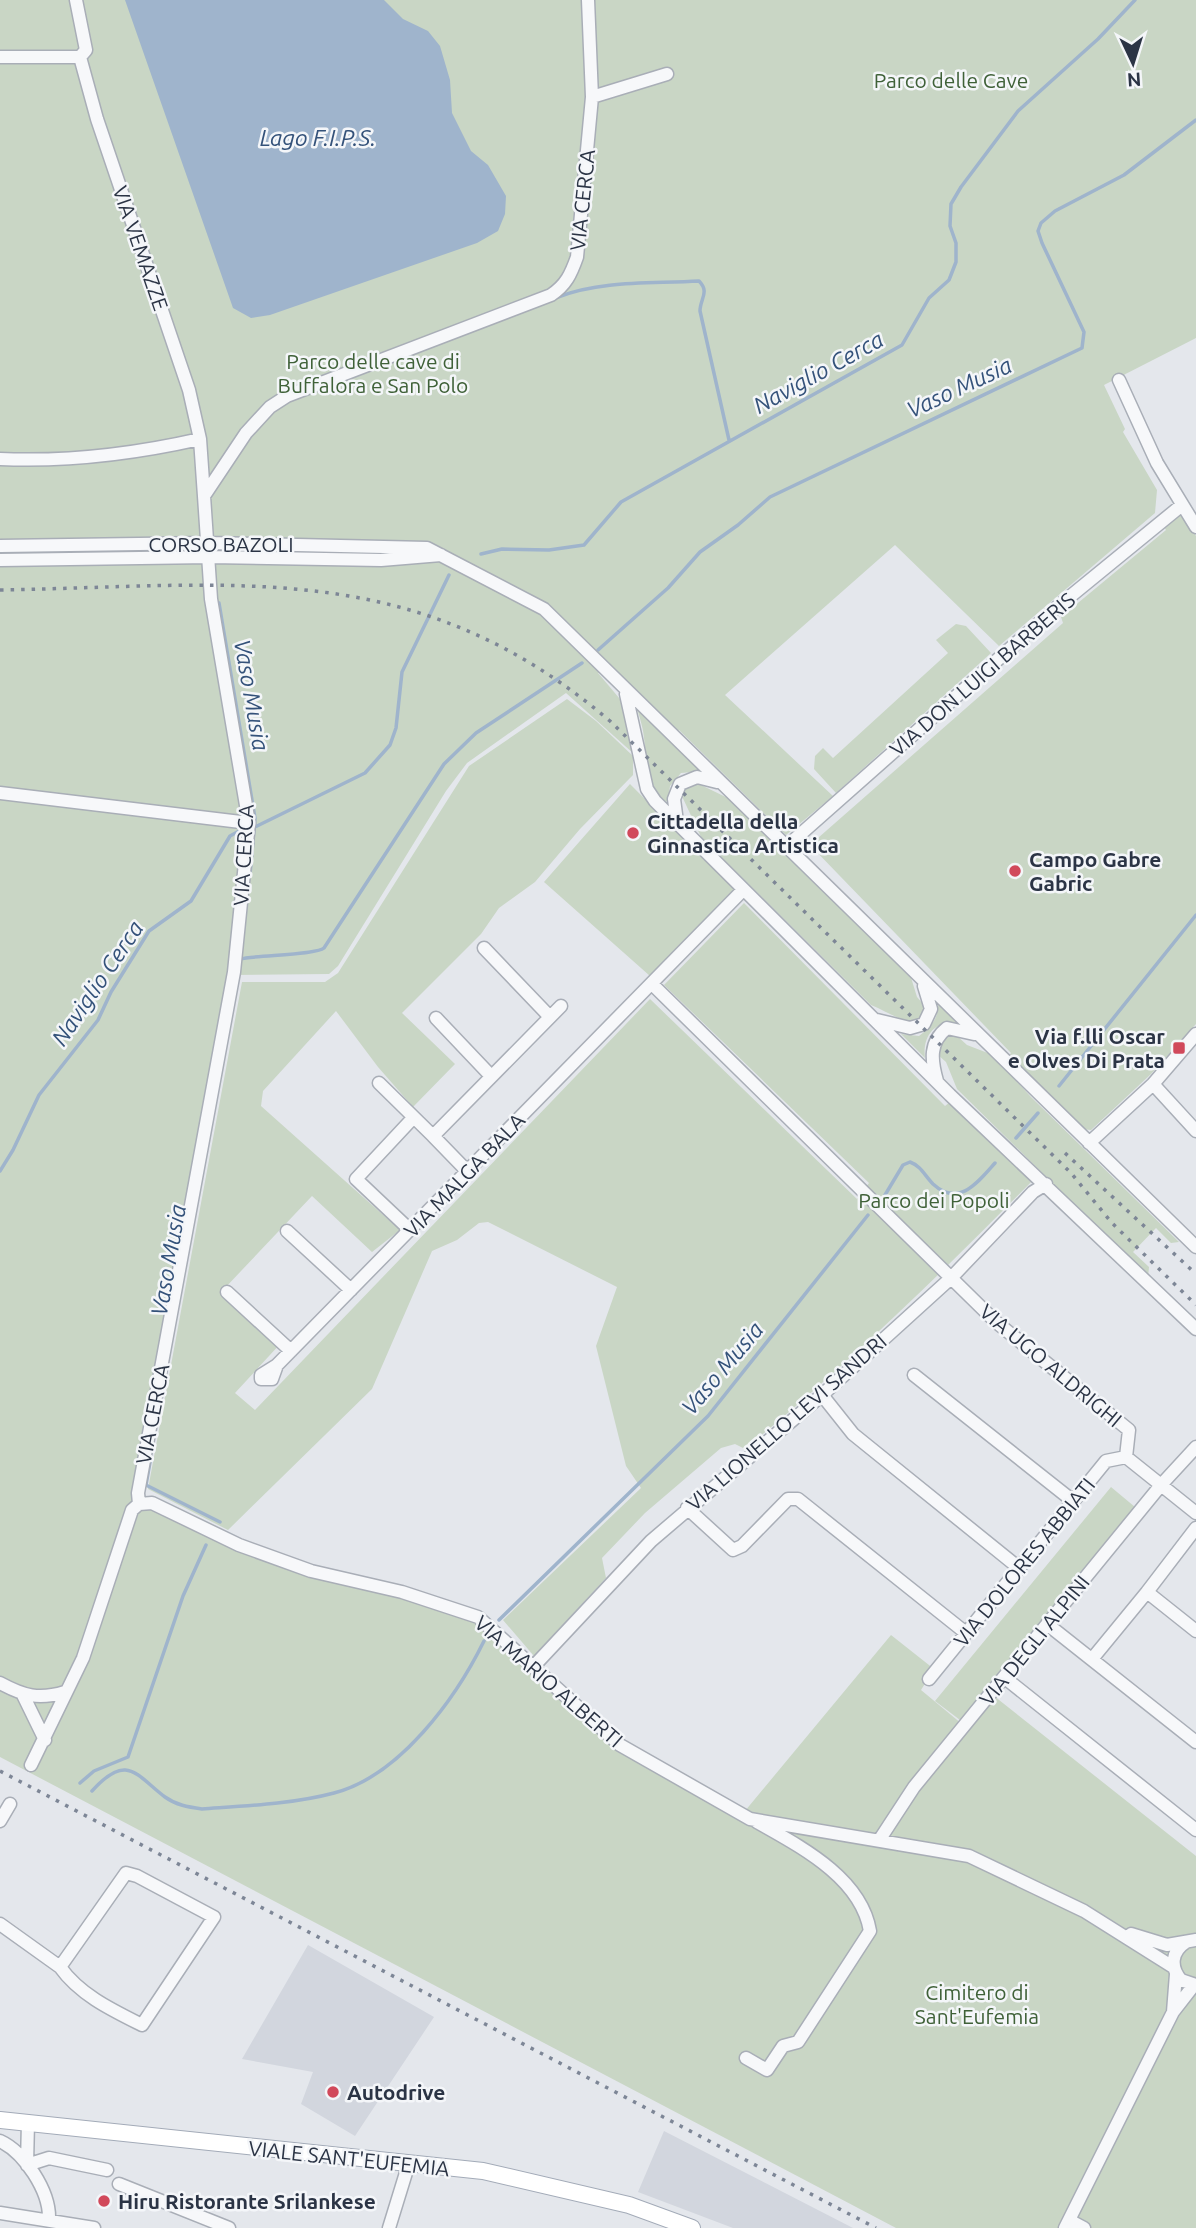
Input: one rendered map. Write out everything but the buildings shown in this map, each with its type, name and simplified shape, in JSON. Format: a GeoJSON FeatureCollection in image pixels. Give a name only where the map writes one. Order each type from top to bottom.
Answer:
{"type":"FeatureCollection","features":[{"type":"Feature","properties":{"kind":"main road","name":"VIALE SANT'EUFEMIA"},"geometry":{"type":"LineString","coordinates":[[0,2120],[483,2171],[629,2205],[692,2228]]}},
{"type":"Feature","properties":{"kind":"street","name":"VIA VEMAZZE"},"geometry":{"type":"LineString","coordinates":[[76,0],[86,50],[80,57],[97,119],[189,390],[200,439],[204,496]]}},
{"type":"Feature","properties":{"kind":"street","name":"VIA CERCA"},"geometry":{"type":"LineString","coordinates":[[31,1765],[83,1658],[132,1510],[139,1504],[138,1493],[234,972],[249,823],[211,599],[204,496],[253,425],[270,407],[288,396],[551,295],[562,288],[577,257],[592,97],[588,0]]}},
{"type":"Feature","properties":{"kind":"street"},"geometry":{"type":"LineString","coordinates":[[0,57],[80,57]]}},
{"type":"Feature","properties":{"kind":"street"},"geometry":{"type":"LineString","coordinates":[[592,97],[667,74]]}},
{"type":"Feature","properties":{"kind":"street"},"geometry":{"type":"LineString","coordinates":[[1119,380],[1157,463],[1196,527]]}},
{"type":"Feature","properties":{"kind":"street"},"geometry":{"type":"LineString","coordinates":[[0,459],[42,461],[142,452],[200,439]]}},
{"type":"Feature","properties":{"kind":"street","name":"VIA DON LUIGI BARBERIS"},"geometry":{"type":"LineString","coordinates":[[786,848],[1056,608],[1182,505]]}},
{"type":"Feature","properties":{"kind":"street","name":"CORSO BAZOLI"},"geometry":{"type":"LineString","coordinates":[[0,546],[208,543],[427,548],[544,609],[1196,1247]]}},
{"type":"Feature","properties":{"kind":"street","name":"CORSO BAZOLI"},"geometry":{"type":"LineString","coordinates":[[0,561],[210,557],[446,557]]}},
{"type":"Feature","properties":{"kind":"street"},"geometry":{"type":"LineString","coordinates":[[624,690],[647,789],[654,801],[937,1083],[1196,1329]]}},
{"type":"Feature","properties":{"kind":"street"},"geometry":{"type":"LineString","coordinates":[[678,824],[674,799],[680,784],[697,777],[721,783]]}},
{"type":"Feature","properties":{"kind":"street"},"geometry":{"type":"LineString","coordinates":[[0,793],[249,823]]}},
{"type":"Feature","properties":{"kind":"street","name":"VIA MALGA BALA"},"geometry":{"type":"LineString","coordinates":[[277,1365],[743,890]]}},
{"type":"Feature","properties":{"kind":"street"},"geometry":{"type":"LineString","coordinates":[[484,948],[550,1017]]}},
{"type":"Feature","properties":{"kind":"street"},"geometry":{"type":"LineString","coordinates":[[870,1016],[900,1027],[916,1028],[924,1024],[931,1009],[922,980]]}},
{"type":"Feature","properties":{"kind":"street"},"geometry":{"type":"LineString","coordinates":[[652,984],[951,1278]]}},
{"type":"Feature","properties":{"kind":"street"},"geometry":{"type":"LineString","coordinates":[[433,1136],[561,1006]]}},
{"type":"Feature","properties":{"kind":"street"},"geometry":{"type":"LineString","coordinates":[[436,1018],[491,1076]]}},
{"type":"Feature","properties":{"kind":"street"},"geometry":{"type":"LineString","coordinates":[[937,1083],[932,1056],[938,1036],[947,1028],[957,1028],[981,1037]]}},
{"type":"Feature","properties":{"kind":"street"},"geometry":{"type":"LineString","coordinates":[[1089,1143],[1153,1084],[1196,1034]]}},
{"type":"Feature","properties":{"kind":"street"},"geometry":{"type":"LineString","coordinates":[[379,1083],[467,1171]]}},
{"type":"Feature","properties":{"kind":"street"},"geometry":{"type":"LineString","coordinates":[[1153,1084],[1196,1131]]}},
{"type":"Feature","properties":{"kind":"street"},"geometry":{"type":"LineString","coordinates":[[410,1230],[356,1179],[413,1118]]}},
{"type":"Feature","properties":{"kind":"street","name":"VIA LIONELLO LEVI SANDRI"},"geometry":{"type":"LineString","coordinates":[[533,1667],[651,1541],[822,1395],[951,1278],[1033,1192],[1046,1184]]}},
{"type":"Feature","properties":{"kind":"street"},"geometry":{"type":"LineString","coordinates":[[287,1231],[351,1290]]}},
{"type":"Feature","properties":{"kind":"street","name":"VIA UGO ALDRIGHI"},"geometry":{"type":"LineString","coordinates":[[951,1278],[996,1322],[1129,1430],[1126,1457],[1196,1513]]}},
{"type":"Feature","properties":{"kind":"street"},"geometry":{"type":"LineString","coordinates":[[227,1292],[291,1351]]}},
{"type":"Feature","properties":{"kind":"street"},"geometry":{"type":"LineString","coordinates":[[914,1375],[1073,1501]]}},
{"type":"Feature","properties":{"kind":"street"},"geometry":{"type":"LineString","coordinates":[[822,1395],[853,1434],[1019,1568]]}},
{"type":"Feature","properties":{"kind":"street","name":"VIA DEGLI ALPINI"},"geometry":{"type":"LineString","coordinates":[[880,1839],[914,1787],[1161,1485],[1196,1447]]}},
{"type":"Feature","properties":{"kind":"street","name":"VIA DOLORES ABBIATI"},"geometry":{"type":"LineString","coordinates":[[929,1679],[1106,1461],[1126,1457]]}},
{"type":"Feature","properties":{"kind":"street"},"geometry":{"type":"LineString","coordinates":[[687,1508],[733,1550],[742,1546],[788,1499],[798,1499],[966,1633]]}},
{"type":"Feature","properties":{"kind":"street","name":"VIA MARIO ALBERTI"},"geometry":{"type":"LineString","coordinates":[[139,1504],[152,1503],[239,1545],[311,1571],[459,1609],[478,1617],[620,1745],[821,1859],[850,1891],[868,1921],[870,1931],[798,2042],[783,2046],[767,2070],[747,2058]]}},
{"type":"Feature","properties":{"kind":"street"},"geometry":{"type":"LineString","coordinates":[[1092,1659],[1196,1528]]}},
{"type":"Feature","properties":{"kind":"street"},"geometry":{"type":"LineString","coordinates":[[1147,1592],[1196,1631]]}},
{"type":"Feature","properties":{"kind":"street"},"geometry":{"type":"LineString","coordinates":[[1047,1624],[1196,1742]]}},
{"type":"Feature","properties":{"kind":"street"},"geometry":{"type":"LineString","coordinates":[[1005,1678],[1196,1830]]}},
{"type":"Feature","properties":{"kind":"street"},"geometry":{"type":"LineString","coordinates":[[0,1684],[23,1695],[48,1697],[65,1692]]}},
{"type":"Feature","properties":{"kind":"street"},"geometry":{"type":"LineString","coordinates":[[23,1695],[45,1740]]}},
{"type":"Feature","properties":{"kind":"street"},"geometry":{"type":"LineString","coordinates":[[0,1821],[10,1804]]}},
{"type":"Feature","properties":{"kind":"street","name":"VIA MARIO ALBERTI"},"geometry":{"type":"LineString","coordinates":[[750,1819],[969,1856],[1115,1928],[1161,1944],[1193,1940]]}},
{"type":"Feature","properties":{"kind":"street"},"geometry":{"type":"LineString","coordinates":[[0,1924],[60,1967],[67,1978],[97,2001],[142,2025],[214,1917],[126,1873],[60,1967]]}},
{"type":"Feature","properties":{"kind":"street","name":"VIA MARIO ALBERTI"},"geometry":{"type":"LineString","coordinates":[[1115,1928],[1195,1985]]}},
{"type":"Feature","properties":{"kind":"street"},"geometry":{"type":"LineString","coordinates":[[1174,2012],[1175,1952],[1193,1940]]}},
{"type":"Feature","properties":{"kind":"street"},"geometry":{"type":"LineString","coordinates":[[1084,2228],[1067,2224],[1174,2012],[1195,1985]]}},
{"type":"Feature","properties":{"kind":"street"},"geometry":{"type":"LineString","coordinates":[[27,2165],[29,2122]]}},
{"type":"Feature","properties":{"kind":"street"},"geometry":{"type":"LineString","coordinates":[[0,2141],[9,2145],[27,2165],[46,2199],[49,2219]]}},
{"type":"Feature","properties":{"kind":"street"},"geometry":{"type":"LineString","coordinates":[[27,2165],[49,2158],[107,2171]]}},
{"type":"Feature","properties":{"kind":"street"},"geometry":{"type":"LineString","coordinates":[[389,2228],[409,2163]]}},
{"type":"Feature","properties":{"kind":"street"},"geometry":{"type":"LineString","coordinates":[[119,2184],[229,2228]]}},
{"type":"Feature","properties":{"kind":"street"},"geometry":{"type":"LineString","coordinates":[[0,2213],[29,2222],[49,2219],[94,2228]]}},
{"type":"Feature","properties":{"kind":"shaded area"},"geometry":{"type":"Polygon","coordinates":[[[308,1945],[434,2017],[355,2136],[301,2104],[313,2072],[242,2059],[308,1945]]]}},
{"type":"Feature","properties":{"kind":"shaded area"},"geometry":{"type":"Polygon","coordinates":[[[664,2131],[853,2228],[733,2228],[638,2192],[664,2131]]]}},
{"type":"Feature","properties":{"kind":"green space","name":"Parco delle cave di Buffalora e San Polo"},"geometry":{"type":"Polygon","coordinates":[[[0,0],[1196,0],[1196,338],[1104,385],[1125,429],[1123,432],[1157,490],[1155,513],[999,646],[895,545],[725,695],[833,796],[786,835],[679,730],[676,732],[608,667],[598,673],[625,705],[634,754],[566,693],[467,763],[446,791],[338,966],[329,974],[231,975],[133,1496],[234,1545],[477,1619],[616,1749],[740,1817],[891,1635],[934,1669],[921,1690],[968,1729],[994,1696],[1196,1856],[1196,2228],[896,2228],[0,1757],[0,0]]]}},
{"type":"Feature","properties":{"kind":"green space","name":"Campo Gabre Gabric"},"geometry":{"type":"Polygon","coordinates":[[[1178,515],[1184,517],[1196,536],[1196,1024],[1151,1074],[1091,1130],[1081,1129],[1008,1057],[1011,1053],[810,845],[1063,623],[1061,617],[1166,530],[1164,527],[1178,515]]]}},
{"type":"Feature","properties":{"kind":"green space"},"geometry":{"type":"Polygon","coordinates":[[[956,624],[966,626],[991,653],[836,793],[814,769],[815,756],[823,748],[833,758],[948,653],[936,640],[956,624]]]}},
{"type":"Feature","properties":{"kind":"green space","name":"Parco dei Popoli"},"geometry":{"type":"Polygon","coordinates":[[[567,699],[596,721],[633,756],[633,775],[580,829],[535,882],[499,908],[481,934],[402,1013],[455,1064],[413,1107],[378,1067],[336,1011],[263,1091],[261,1106],[400,1230],[372,1252],[312,1196],[224,1289],[281,1343],[235,1393],[255,1410],[650,999],[857,1199],[869,1183],[664,985],[744,903],[945,1106],[950,1102],[1033,1180],[893,1318],[783,1417],[745,1449],[735,1444],[721,1448],[645,1513],[602,1558],[606,1578],[534,1656],[503,1620],[641,1488],[626,1466],[596,1346],[617,1287],[488,1222],[479,1223],[457,1240],[432,1251],[372,1389],[228,1530],[148,1489],[242,982],[325,982],[338,973],[469,766],[567,699]]]}},
{"type":"Feature","properties":{"kind":"green space"},"geometry":{"type":"Polygon","coordinates":[[[636,705],[704,771],[681,773],[670,786],[668,802],[655,792],[648,775],[643,729],[636,705]]]}},
{"type":"Feature","properties":{"kind":"green space","name":"Cittadella della Ginnastica Artistica"},"geometry":{"type":"Polygon","coordinates":[[[630,784],[736,891],[650,976],[544,882],[630,784]]]}},
{"type":"Feature","properties":{"kind":"green space"},"geometry":{"type":"Polygon","coordinates":[[[689,784],[701,785],[736,802],[909,971],[917,997],[924,1005],[924,1014],[915,1023],[871,1005],[701,837],[680,792],[689,784]]]}},
{"type":"Feature","properties":{"kind":"green space"},"geometry":{"type":"Polygon","coordinates":[[[938,1000],[961,1023],[945,1023],[933,1030],[926,1042],[925,1058],[901,1034],[919,1036],[928,1028],[936,1016],[938,1000]]]}},
{"type":"Feature","properties":{"kind":"green space"},"geometry":{"type":"Polygon","coordinates":[[[956,1035],[967,1045],[993,1055],[1031,1097],[1179,1242],[1171,1243],[1156,1228],[1133,1252],[1149,1267],[1148,1277],[957,1089],[946,1062],[938,1055],[940,1039],[956,1035]]]}},
{"type":"Feature","properties":{"kind":"green space"},"geometry":{"type":"Polygon","coordinates":[[[1111,1487],[1135,1507],[960,1720],[935,1701],[1111,1487]]]}},
{"type":"Feature","properties":{"kind":"water","name":"Lago F.I.P.S."},"geometry":{"type":"Polygon","coordinates":[[[125,0],[384,0],[403,19],[428,31],[440,46],[450,80],[452,113],[471,151],[488,165],[506,196],[505,214],[498,231],[477,243],[270,315],[251,318],[233,308],[125,0]]]}},
{"type":"Feature","properties":{"kind":"waterway","name":"Naviglio Cerca"},"geometry":{"type":"LineString","coordinates":[[481,554],[502,549],[549,550],[584,545],[621,502],[902,345],[929,298],[949,280],[956,262],[956,243],[950,226],[951,204],[961,187],[1018,111],[1098,39],[1135,0]]}},
{"type":"Feature","properties":{"kind":"waterway","name":"Vaso Musia"},"geometry":{"type":"LineString","coordinates":[[598,650],[668,588],[700,552],[738,525],[770,497],[1082,348],[1084,332],[1042,243],[1038,231],[1041,223],[1055,211],[1124,175],[1196,120]]}},
{"type":"Feature","properties":{"kind":"waterway","name":"Vaso Musia"},"geometry":{"type":"LineString","coordinates":[[558,297],[610,285],[699,281],[704,289],[700,311],[729,440]]}},
{"type":"Feature","properties":{"kind":"waterway","name":"Naviglio Cerca"},"geometry":{"type":"LineString","coordinates":[[255,827],[365,773],[390,745],[396,728],[402,672],[449,575]]}},
{"type":"Feature","properties":{"kind":"waterway","name":"Vaso Musia"},"geometry":{"type":"LineString","coordinates":[[219,603],[255,818],[250,874]]}},
{"type":"Feature","properties":{"kind":"waterway","name":"Vaso Musia"},"geometry":{"type":"LineString","coordinates":[[240,959],[310,952],[324,948],[444,764],[476,733],[582,663]]}},
{"type":"Feature","properties":{"kind":"waterway","name":"Naviglio Cerca"},"geometry":{"type":"LineString","coordinates":[[0,1171],[39,1095],[98,1020],[111,992],[149,931],[191,901],[230,836],[241,830]]}},
{"type":"Feature","properties":{"kind":"waterway","name":"Vaso Musia"},"geometry":{"type":"LineString","coordinates":[[1059,1086],[1196,915]]}},
{"type":"Feature","properties":{"kind":"waterway","name":"Vaso Musia"},"geometry":{"type":"LineString","coordinates":[[1016,1138],[1038,1113]]}},
{"type":"Feature","properties":{"kind":"waterway","name":"Vaso Musia"},"geometry":{"type":"LineString","coordinates":[[885,1195],[903,1165],[910,1162],[933,1184],[951,1194],[967,1190],[995,1163]]}},
{"type":"Feature","properties":{"kind":"waterway","name":"Vaso Musia"},"geometry":{"type":"LineString","coordinates":[[499,1620],[708,1416],[868,1215]]}},
{"type":"Feature","properties":{"kind":"waterway","name":"Vaso Musia"},"geometry":{"type":"LineString","coordinates":[[150,1462],[146,1485],[220,1522]]}},
{"type":"Feature","properties":{"kind":"waterway","name":"Vaso Musia"},"geometry":{"type":"LineString","coordinates":[[80,1783],[94,1771],[128,1757],[183,1596],[206,1545]]}},
{"type":"Feature","properties":{"kind":"waterway","name":"Vaso Musia"},"geometry":{"type":"LineString","coordinates":[[92,1791],[114,1772],[131,1771],[169,1800],[202,1809],[302,1800],[358,1784],[381,1770],[423,1732],[442,1710],[484,1641]]}},
{"type":"Feature","properties":{"kind":"railway"},"geometry":{"type":"LineString","coordinates":[[0,590],[167,585],[245,586],[320,592],[394,606],[466,630],[537,668],[610,721],[1071,1173],[1112,1223],[1196,1305]]}},
{"type":"Feature","properties":{"kind":"railway"},"geometry":{"type":"LineString","coordinates":[[1065,1153],[1196,1274]]}},
{"type":"Feature","properties":{"kind":"railway"},"geometry":{"type":"LineString","coordinates":[[0,1771],[876,2228]]}},
{"type":"Feature","properties":{"kind":"place","name":"Cittadella della Ginnastica Artistica"},"geometry":{"type":"Point","coordinates":[633,833]}},
{"type":"Feature","properties":{"kind":"place","name":"Campo Gabre Gabric"},"geometry":{"type":"Point","coordinates":[1015,871]}},
{"type":"Feature","properties":{"kind":"place","name":"Via f.lli Oscar e Olves Di Prata"},"geometry":{"type":"Point","coordinates":[1179,1048]}},
{"type":"Feature","properties":{"kind":"place","name":"Autodrive"},"geometry":{"type":"Point","coordinates":[333,2092]}},
{"type":"Feature","properties":{"kind":"place","name":"Hiru Ristorante Srilankese"},"geometry":{"type":"Point","coordinates":[104,2201]}},
{"type":"Feature","properties":{"kind":"park label","name":"Parco delle Cave"},"geometry":{"type":"Point","coordinates":[951,80]}},
{"type":"Feature","properties":{"kind":"park label","name":"Cimitero di Sant'Eufemia"},"geometry":{"type":"Point","coordinates":[977,2004]}}]}
